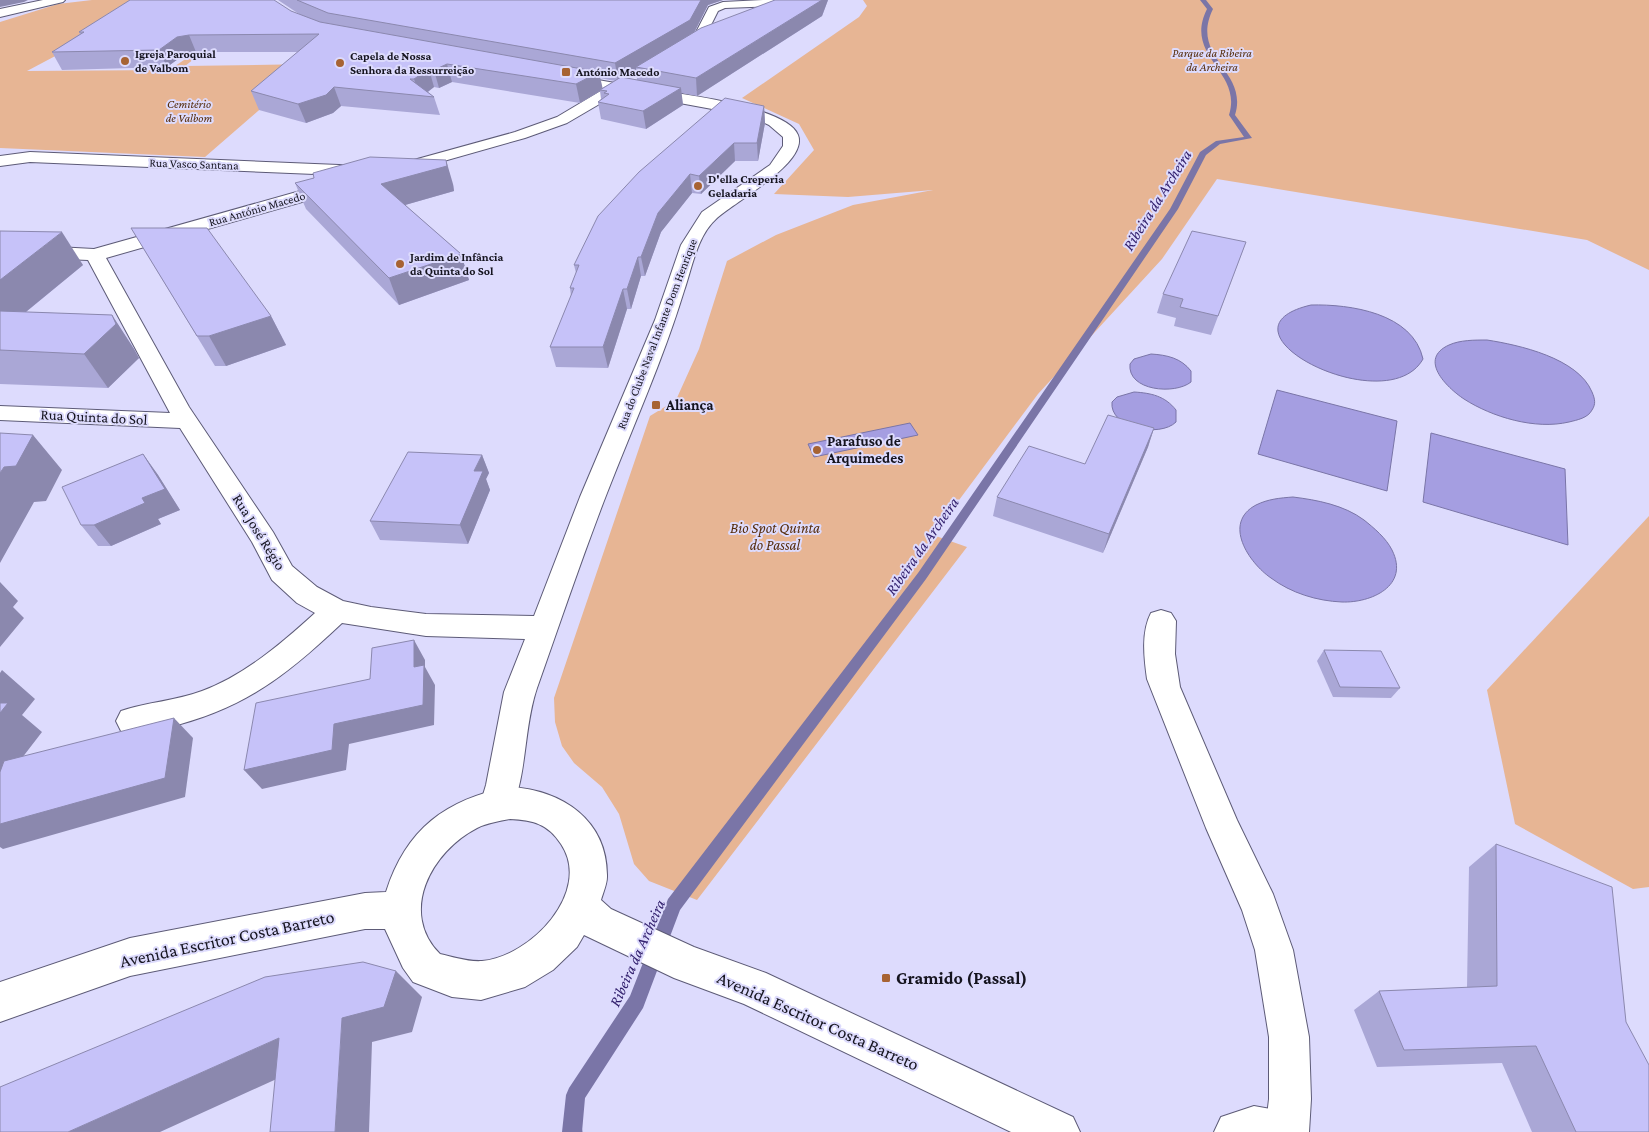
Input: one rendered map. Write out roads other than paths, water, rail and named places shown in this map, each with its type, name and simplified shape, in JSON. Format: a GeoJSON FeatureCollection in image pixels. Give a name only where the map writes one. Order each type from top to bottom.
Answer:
{"type":"FeatureCollection","features":[{"type":"Feature","properties":{"kind":"street"},"geometry":{"type":"LineString","coordinates":[[0,13],[16,0]]}},
{"type":"Feature","properties":{"kind":"street"},"geometry":{"type":"LineString","coordinates":[[0,13],[59,0]]}},
{"type":"Feature","properties":{"kind":"street"},"geometry":{"type":"LineString","coordinates":[[758,17],[803,1]]}},
{"type":"Feature","properties":{"kind":"street"},"geometry":{"type":"LineString","coordinates":[[715,33],[694,42],[713,9],[718,7],[803,1]]}},
{"type":"Feature","properties":{"kind":"street","name":"Rua do Clube Naval Infante Dom Henrique"},"geometry":{"type":"LineString","coordinates":[[497,805],[503,786],[520,692],[593,497],[665,320],[690,245],[708,216],[776,168],[791,146],[791,136],[783,126],[772,118],[754,112],[546,74]]}},
{"type":"Feature","properties":{"kind":"street","name":"Rua António Macedo"},"geometry":{"type":"LineString","coordinates":[[0,250],[95,255],[520,135],[562,120],[634,78]]}},
{"type":"Feature","properties":{"kind":"street","name":"Rua Vasco Santana"},"geometry":{"type":"LineString","coordinates":[[0,161],[30,157],[388,172]]}},
{"type":"Feature","properties":{"kind":"street","name":"Rua José Régio"},"geometry":{"type":"LineString","coordinates":[[95,255],[188,421],[264,539],[282,573],[307,595],[336,612],[426,625],[544,628]]}},
{"type":"Feature","properties":{"kind":"street","name":"Rua Quinta do Sol"},"geometry":{"type":"LineString","coordinates":[[0,412],[188,421]]}},
{"type":"Feature","properties":{"kind":"street"},"geometry":{"type":"LineString","coordinates":[[132,721],[166,715],[235,690],[287,655],[336,612]]}},
{"type":"Feature","properties":{"kind":"street"},"geometry":{"type":"LineString","coordinates":[[1161,621],[1159,667],[1165,687],[1223,828],[1260,907],[1274,950],[1289,1037],[1290,1099],[1286,1132]]}},
{"type":"Feature","properties":{"kind":"street"},"geometry":{"type":"LineString","coordinates":[[533,804],[553,810],[580,835],[588,855],[589,876],[581,907],[562,938],[533,963],[500,977],[463,981],[426,968],[404,936],[400,910],[408,876],[427,847],[457,821],[497,805],[533,804]]}},
{"type":"Feature","properties":{"kind":"street","name":"Avenida Escritor Costa Barreto"},"geometry":{"type":"LineString","coordinates":[[581,907],[598,922],[688,964],[752,987],[1058,1132]]}},
{"type":"Feature","properties":{"kind":"street","name":"Avenida Escritor Costa Barreto"},"geometry":{"type":"LineString","coordinates":[[0,1002],[130,957],[365,911],[400,910]]}},
{"type":"Feature","properties":{"kind":"street"},"geometry":{"type":"LineString","coordinates":[[1236,1132],[1254,1128],[1276,1132]]}},
{"type":"Feature","properties":{"kind":"waterway","name":"Ribeira da Archeira"},"geometry":{"type":"LineString","coordinates":[[572,1132],[576,1095],[637,1002],[674,905],[922,576],[1174,209],[1203,154],[1218,142],[1249,138],[1232,115],[1234,99],[1227,76],[1214,62],[1207,49],[1205,21],[1210,9],[1203,0]]}},
{"type":"Feature","properties":{"kind":"place","name":"Igreja Paroquial de Valbom"},"geometry":{"type":"Point","coordinates":[125,61]}},
{"type":"Feature","properties":{"kind":"place","name":"Capela de Nossa Senhora da Ressurreição"},"geometry":{"type":"Point","coordinates":[340,63]}},
{"type":"Feature","properties":{"kind":"place","name":"António Macedo"},"geometry":{"type":"Point","coordinates":[566,72]}},
{"type":"Feature","properties":{"kind":"place","name":"D'ella Creperia Geladaria"},"geometry":{"type":"Point","coordinates":[698,186]}},
{"type":"Feature","properties":{"kind":"place","name":"Jardim de Infância da Quinta do Sol"},"geometry":{"type":"Point","coordinates":[400,264]}},
{"type":"Feature","properties":{"kind":"place","name":"Aliança"},"geometry":{"type":"Point","coordinates":[656,405]}},
{"type":"Feature","properties":{"kind":"place","name":"Parafuso de Arquimedes"},"geometry":{"type":"Point","coordinates":[817,450]}},
{"type":"Feature","properties":{"kind":"place","name":"Gramido (Passal)"},"geometry":{"type":"Point","coordinates":[886,978]}},
{"type":"Feature","properties":{"kind":"park label","name":"Parque da Ribeira da Archeira"},"geometry":{"type":"Point","coordinates":[1212,60]}},
{"type":"Feature","properties":{"kind":"park label","name":"Cemitério de Valbom"},"geometry":{"type":"Point","coordinates":[189,111]}},
{"type":"Feature","properties":{"kind":"park label","name":"Bio Spot Quinta do Passal"},"geometry":{"type":"Point","coordinates":[775,536]}}]}
